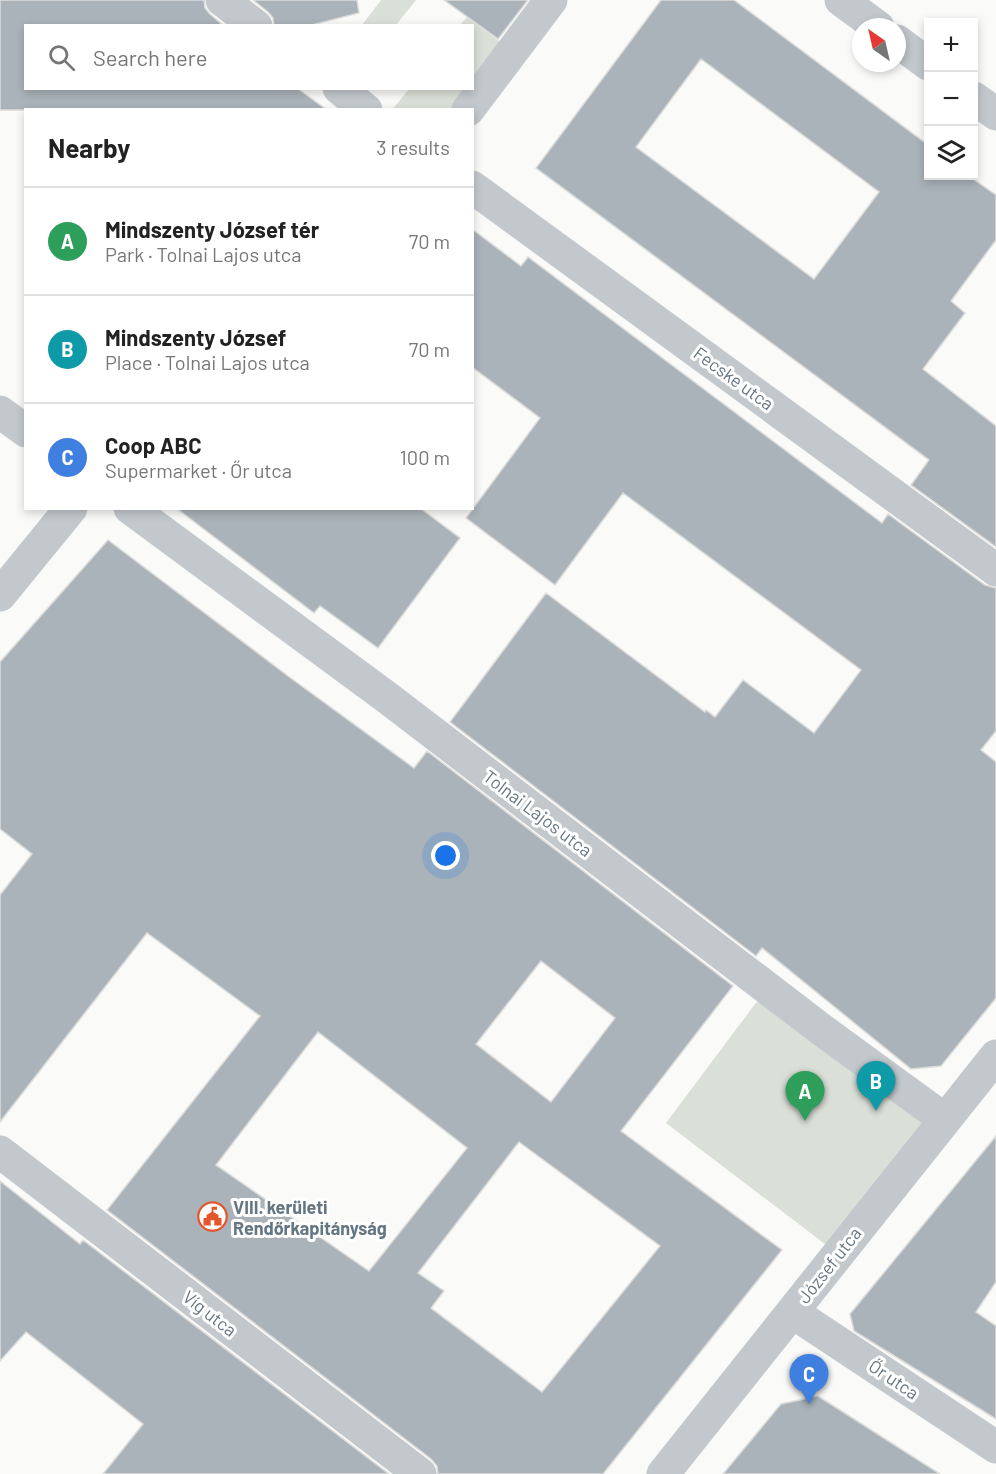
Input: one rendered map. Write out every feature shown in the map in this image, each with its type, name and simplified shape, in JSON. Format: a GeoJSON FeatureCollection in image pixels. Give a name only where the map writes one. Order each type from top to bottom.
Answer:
{"type":"FeatureCollection","features":[{"type":"Feature","properties":{"kind":"street"},"geometry":{"type":"LineString","coordinates":[[222,0],[253,24]]}},
{"type":"Feature","properties":{"kind":"street"},"geometry":{"type":"LineString","coordinates":[[470,108],[551,0]]}},
{"type":"Feature","properties":{"kind":"street"},"geometry":{"type":"LineString","coordinates":[[841,0],[866,18]]}},
{"type":"Feature","properties":{"kind":"street"},"geometry":{"type":"LineString","coordinates":[[906,48],[924,61]]}},
{"type":"Feature","properties":{"kind":"street"},"geometry":{"type":"LineString","coordinates":[[341,90],[364,108]]}},
{"type":"Feature","properties":{"kind":"street"},"geometry":{"type":"LineString","coordinates":[[978,101],[996,114]]}},
{"type":"Feature","properties":{"kind":"street","name":"Fecske utca"},"geometry":{"type":"LineString","coordinates":[[474,188],[996,570]]}},
{"type":"Feature","properties":{"kind":"street"},"geometry":{"type":"LineString","coordinates":[[0,412],[24,430]]}},
{"type":"Feature","properties":{"kind":"street"},"geometry":{"type":"LineString","coordinates":[[0,595],[69,510]]}},
{"type":"Feature","properties":{"kind":"street","name":"Tolnai Lajos utca"},"geometry":{"type":"LineString","coordinates":[[133,510],[385,696],[822,1030],[944,1119]]}},
{"type":"Feature","properties":{"kind":"street","name":"József utca"},"geometry":{"type":"LineString","coordinates":[[663,1474],[996,1056]]}},
{"type":"Feature","properties":{"kind":"street","name":"Víg utca"},"geometry":{"type":"LineString","coordinates":[[0,1152],[420,1474]]}},
{"type":"Feature","properties":{"kind":"street","name":"Őr utca"},"geometry":{"type":"LineString","coordinates":[[792,1312],[996,1447]]}},
{"type":"Feature","properties":{"kind":"shaded area"},"geometry":{"type":"Polygon","coordinates":[[[381,0],[416,0],[397,24],[363,24],[381,0]]]}},
{"type":"Feature","properties":{"kind":"shaded area"},"geometry":{"type":"Polygon","coordinates":[[[467,17],[503,44],[469,108],[394,108],[408,90],[474,90],[474,24],[461,24],[467,17]]]}},
{"type":"Feature","properties":{"kind":"shaded area"},"geometry":{"type":"Polygon","coordinates":[[[767,988],[944,1119],[838,1254],[666,1123],[767,988]]]}},
{"type":"Feature","properties":{"kind":"building"},"geometry":{"type":"Polygon","coordinates":[[[0,0],[204,0],[205,8],[222,24],[24,24],[24,90],[300,90],[324,108],[24,108],[24,110],[0,110],[0,0]]]}},
{"type":"Feature","properties":{"kind":"building"},"geometry":{"type":"Polygon","coordinates":[[[253,0],[357,0],[359,13],[316,24],[274,24],[273,18],[253,0]]]}},
{"type":"Feature","properties":{"kind":"building"},"geometry":{"type":"Polygon","coordinates":[[[444,0],[528,0],[498,39],[444,0]]]}},
{"type":"Feature","properties":{"kind":"building"},"geometry":{"type":"Polygon","coordinates":[[[661,0],[734,0],[924,142],[924,180],[975,180],[996,195],[996,240],[951,301],[965,313],[923,369],[996,426],[996,547],[911,485],[929,460],[536,168],[661,0]],[[701,59],[636,147],[814,279],[879,192],[701,59]]]}},
{"type":"Feature","properties":{"kind":"building"},"geometry":{"type":"Polygon","coordinates":[[[474,231],[521,266],[528,257],[882,523],[888,514],[985,585],[996,588],[996,731],[981,750],[996,762],[996,998],[941,1066],[911,1069],[762,948],[756,956],[450,722],[546,593],[705,712],[706,710],[715,717],[743,680],[814,733],[861,670],[623,493],[555,585],[466,518],[540,418],[474,368],[474,231]]]}},
{"type":"Feature","properties":{"kind":"building"},"geometry":{"type":"Polygon","coordinates":[[[179,510],[423,510],[460,538],[378,648],[320,606],[314,613],[179,510]]]}},
{"type":"Feature","properties":{"kind":"building"},"geometry":{"type":"Polygon","coordinates":[[[108,540],[414,768],[427,751],[733,986],[621,1131],[782,1250],[603,1474],[438,1474],[437,1466],[431,1459],[107,1210],[260,1016],[147,933],[0,1122],[0,895],[32,854],[0,829],[0,662],[108,540]],[[541,961],[476,1044],[551,1102],[615,1018],[541,961]],[[318,1032],[216,1165],[369,1271],[467,1148],[318,1032]],[[519,1142],[418,1273],[444,1291],[431,1308],[542,1392],[660,1246],[519,1142]]]}},
{"type":"Feature","properties":{"kind":"building"},"geometry":{"type":"Polygon","coordinates":[[[996,1136],[996,1282],[976,1312],[996,1326],[996,1419],[854,1331],[850,1314],[996,1136]]]}},
{"type":"Feature","properties":{"kind":"building"},"geometry":{"type":"Polygon","coordinates":[[[0,1181],[80,1244],[83,1240],[389,1474],[103,1474],[143,1424],[26,1332],[0,1361],[0,1181]]]}},
{"type":"Feature","properties":{"kind":"building"},"geometry":{"type":"Polygon","coordinates":[[[818,1396],[940,1474],[723,1474],[781,1404],[818,1396]]]}},
{"type":"Feature","properties":{"kind":"place","name":"Mindszenty József"},"geometry":{"type":"Point","coordinates":[876,1111]}},
{"type":"Feature","properties":{"kind":"place","name":"Mindszenty József tér"},"geometry":{"type":"Point","coordinates":[805,1121]}},
{"type":"Feature","properties":{"kind":"place","name":"VIII. kerületi Rendőrkapitányság"},"geometry":{"type":"Point","coordinates":[212,1217]}},
{"type":"Feature","properties":{"kind":"place","name":"Coop ABC"},"geometry":{"type":"Point","coordinates":[809,1404]}}]}
